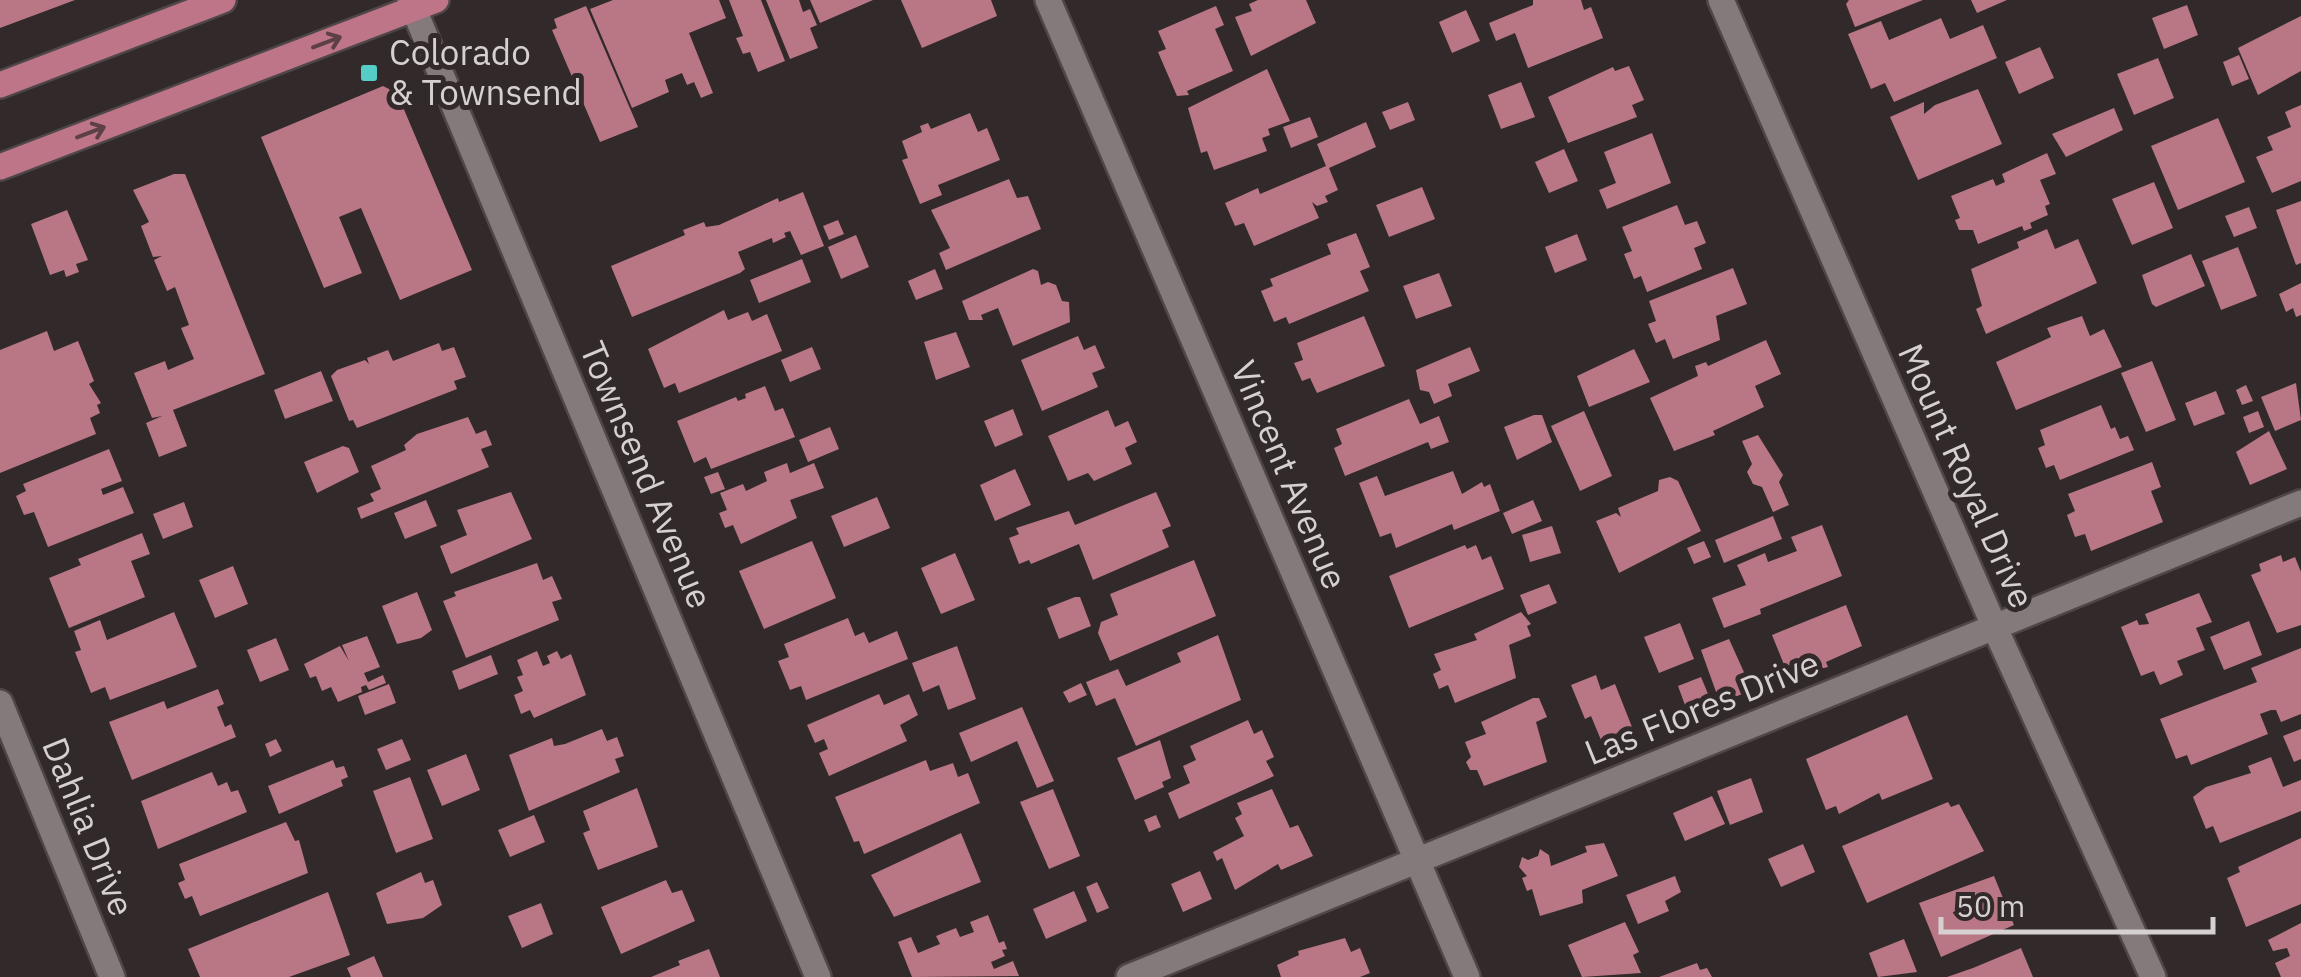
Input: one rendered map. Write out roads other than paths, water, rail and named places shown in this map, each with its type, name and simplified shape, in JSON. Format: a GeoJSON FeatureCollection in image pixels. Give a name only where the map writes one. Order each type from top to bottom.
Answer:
{"type":"FeatureCollection","features":[{"type":"Feature","properties":{"kind":"main road"},"geometry":{"type":"LineString","coordinates":[[0,85],[223,0]]}},
{"type":"Feature","properties":{"kind":"main road"},"geometry":{"type":"LineString","coordinates":[[0,167],[420,3]]}},
{"type":"Feature","properties":{"kind":"street","name":"Vincent Avenue"},"geometry":{"type":"LineString","coordinates":[[1048,0],[1467,977]]}},
{"type":"Feature","properties":{"kind":"street","name":"Mount Royal Drive"},"geometry":{"type":"LineString","coordinates":[[1721,0],[1994,628],[2153,977]]}},
{"type":"Feature","properties":{"kind":"street","name":"Townsend Avenue"},"geometry":{"type":"LineString","coordinates":[[420,3],[818,977]]}},
{"type":"Feature","properties":{"kind":"street","name":"Las Flores Drive"},"geometry":{"type":"LineString","coordinates":[[1129,977],[2301,503]]}},
{"type":"Feature","properties":{"kind":"street","name":"Dahlia Drive"},"geometry":{"type":"LineString","coordinates":[[0,703],[112,977]]}},
{"type":"Feature","properties":{"kind":"place","name":"Colorado & Townsend"},"geometry":{"type":"Point","coordinates":[369,73]}}]}
